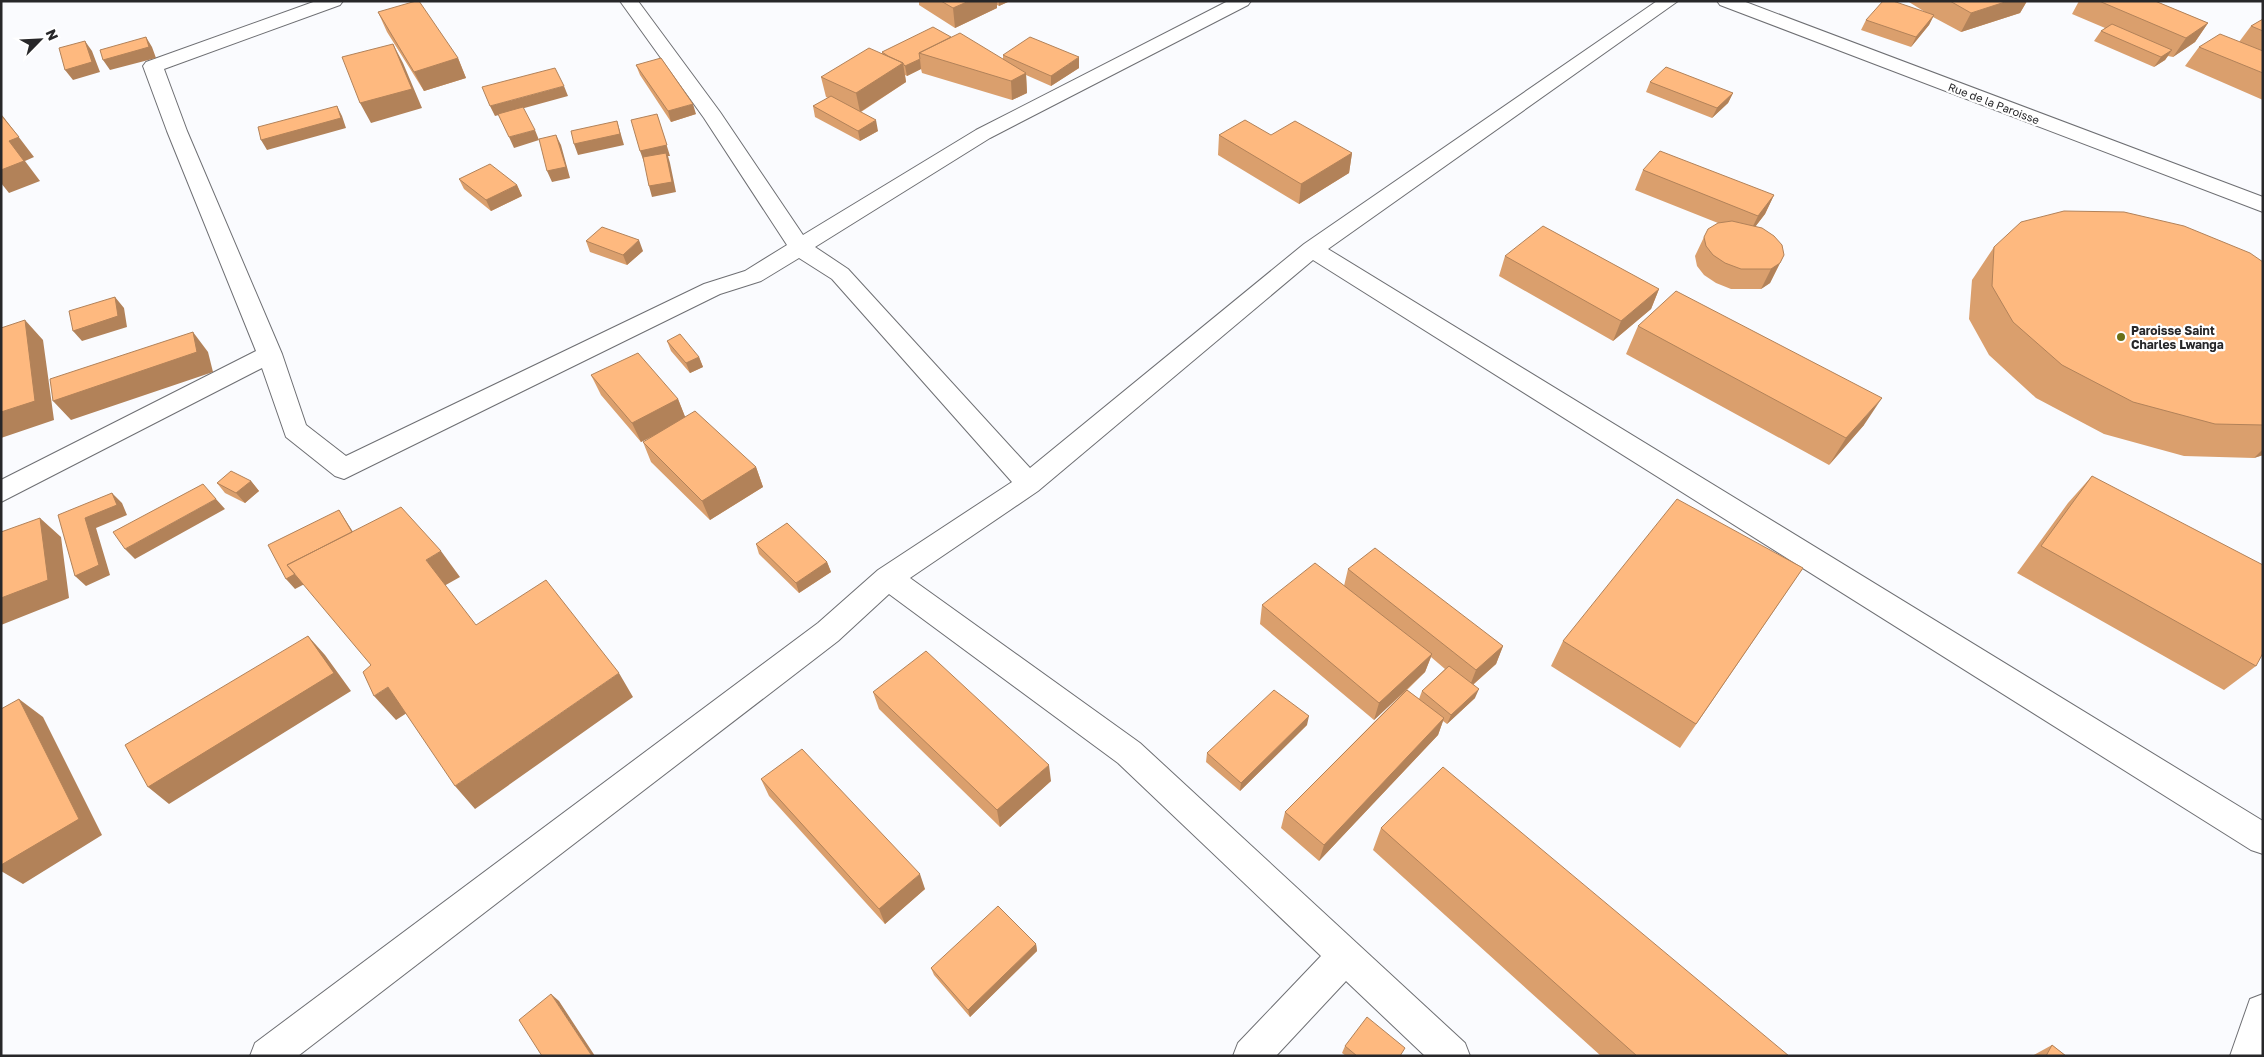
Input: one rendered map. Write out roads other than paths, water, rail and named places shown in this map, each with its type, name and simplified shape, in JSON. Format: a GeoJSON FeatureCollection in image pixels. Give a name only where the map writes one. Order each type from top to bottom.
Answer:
{"type":"FeatureCollection","features":[{"type":"Feature","properties":{"kind":"street"},"geometry":{"type":"LineString","coordinates":[[334,1],[153,66],[177,131],[270,354],[295,430],[344,469],[712,289],[753,276],[983,134],[1242,1]]}},
{"type":"Feature","properties":{"kind":"street"},"geometry":{"type":"LineString","coordinates":[[268,1056],[828,632],[888,578],[1029,484],[1312,249],[1669,1]]}},
{"type":"Feature","properties":{"kind":"street"},"geometry":{"type":"LineString","coordinates":[[637,2],[799,247],[840,274],[1029,484]]}},
{"type":"Feature","properties":{"kind":"street","name":"Rue de la Paroisse"},"geometry":{"type":"LineString","coordinates":[[1739,3],[2263,205]]}},
{"type":"Feature","properties":{"kind":"street"},"geometry":{"type":"LineString","coordinates":[[1312,249],[2263,839]]}},
{"type":"Feature","properties":{"kind":"street"},"geometry":{"type":"LineString","coordinates":[[1,492],[270,354]]}},
{"type":"Feature","properties":{"kind":"street"},"geometry":{"type":"LineString","coordinates":[[888,578],[1129,754],[1452,1056]]}},
{"type":"Feature","properties":{"kind":"street"},"geometry":{"type":"LineString","coordinates":[[1251,1056],[1346,956]]}},
{"type":"Feature","properties":{"kind":"street"},"geometry":{"type":"LineString","coordinates":[[2248,1056],[2263,1012]]}},
{"type":"Feature","properties":{"kind":"place","name":"Paroisse Saint Charles Lwanga"},"geometry":{"type":"Point","coordinates":[2121,337]}}]}
